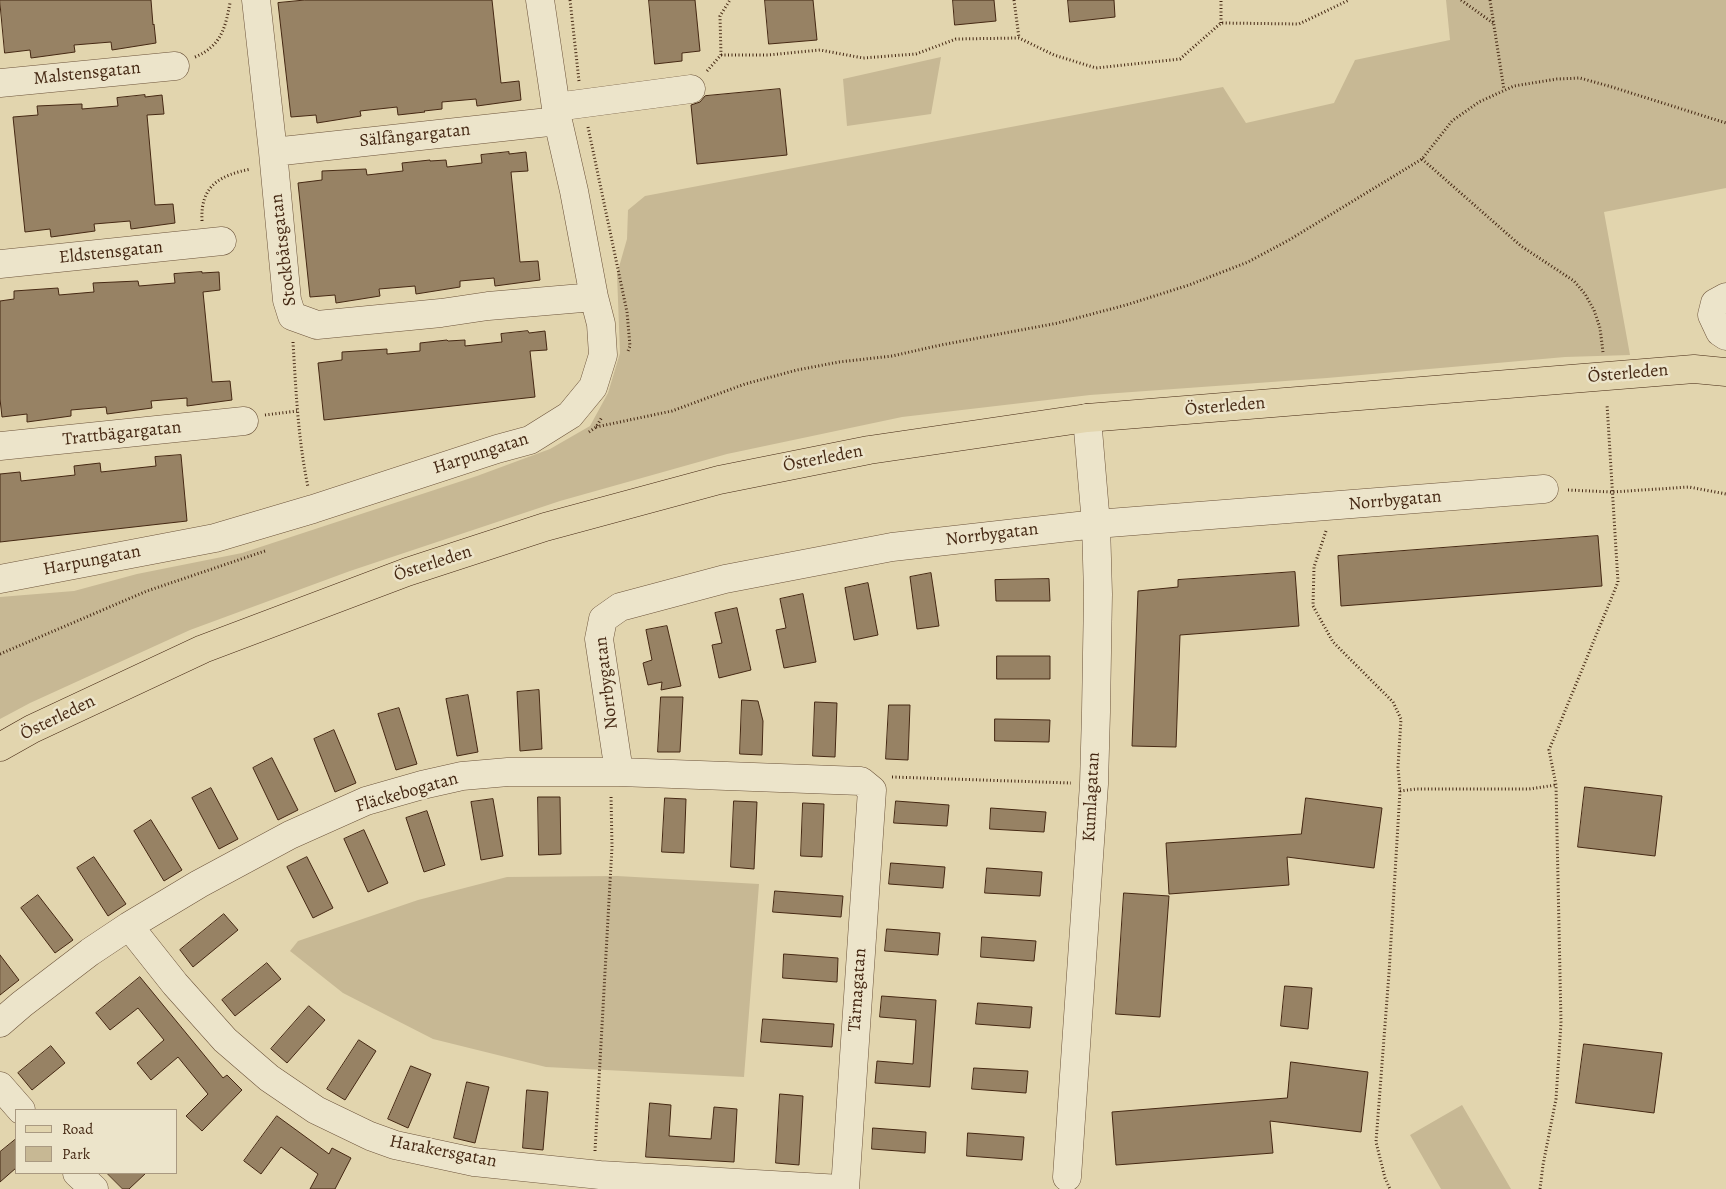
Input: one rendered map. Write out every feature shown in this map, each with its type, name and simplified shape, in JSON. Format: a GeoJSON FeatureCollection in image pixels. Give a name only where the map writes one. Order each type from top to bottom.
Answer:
{"type":"FeatureCollection","features":[{"type":"Feature","properties":{"kind":"main road","name":"Österleden"},"geometry":{"type":"LineString","coordinates":[[1694,369],[1726,358]]}},
{"type":"Feature","properties":{"kind":"main road","name":"Österleden"},"geometry":{"type":"LineString","coordinates":[[0,747],[32,729],[202,649],[407,572],[545,527],[719,480],[869,450],[1087,418],[1694,369],[1726,372]]}},
{"type":"Feature","properties":{"kind":"street","name":"Stockbåtsgatan"},"geometry":{"type":"LineString","coordinates":[[256,0],[287,300],[292,316],[317,325],[441,313],[488,306],[594,297]]}},
{"type":"Feature","properties":{"kind":"street","name":"Harpungatan"},"geometry":{"type":"LineString","coordinates":[[0,579],[215,538],[497,448],[530,440],[570,415],[593,387],[603,355],[602,324],[594,297],[557,114],[540,0]]}},
{"type":"Feature","properties":{"kind":"street","name":"Malstensgatan"},"geometry":{"type":"LineString","coordinates":[[0,83],[175,66]]}},
{"type":"Feature","properties":{"kind":"street","name":"Sälfångargatan"},"geometry":{"type":"LineString","coordinates":[[273,152],[557,114],[691,90]]}},
{"type":"Feature","properties":{"kind":"street","name":"Eldstensgatan"},"geometry":{"type":"LineString","coordinates":[[0,264],[213,242]]}},
{"type":"Feature","properties":{"kind":"street"},"geometry":{"type":"LineString","coordinates":[[1726,297],[1715,303],[1712,315],[1720,332],[1726,336]]}},
{"type":"Feature","properties":{"kind":"street","name":"Kumlagatan"},"geometry":{"type":"LineString","coordinates":[[1067,1177],[1094,784],[1098,594],[1096,524],[1087,418]]}},
{"type":"Feature","properties":{"kind":"street","name":"Trattbägargatan"},"geometry":{"type":"LineString","coordinates":[[0,446],[244,422]]}},
{"type":"Feature","properties":{"kind":"street","name":"Norrbygatan"},"geometry":{"type":"LineString","coordinates":[[619,772],[599,639],[603,619],[620,607],[725,579],[892,547],[1096,524],[1544,489]]}},
{"type":"Feature","properties":{"kind":"street","name":"Fläckebogatan"},"geometry":{"type":"LineString","coordinates":[[0,1023],[90,952],[129,926],[200,884],[290,835],[366,801],[462,776],[508,772],[619,772],[860,781],[872,790]]}},
{"type":"Feature","properties":{"kind":"street","name":"Tärnagatan"},"geometry":{"type":"LineString","coordinates":[[845,1189],[872,790]]}},
{"type":"Feature","properties":{"kind":"street","name":"Harakersgatan"},"geometry":{"type":"LineString","coordinates":[[129,926],[175,984],[224,1040],[269,1078],[316,1110],[370,1136],[423,1152],[599,1182],[841,1189]]}},
{"type":"Feature","properties":{"kind":"street"},"geometry":{"type":"LineString","coordinates":[[0,1086],[20,1109]]}},
{"type":"Feature","properties":{"kind":"street"},"geometry":{"type":"LineString","coordinates":[[78,1174],[94,1189]]}},
{"type":"Feature","properties":{"kind":"path"},"geometry":{"type":"LineString","coordinates":[[175,66],[175,58],[193,58],[208,52],[220,39],[231,0]]}},
{"type":"Feature","properties":{"kind":"path"},"geometry":{"type":"LineString","coordinates":[[730,0],[720,16],[721,55],[768,56],[820,50],[863,58],[916,54],[956,39],[1019,38],[1054,54],[1096,68],[1180,59],[1221,23],[1299,24],[1349,0]]}},
{"type":"Feature","properties":{"kind":"path"},"geometry":{"type":"LineString","coordinates":[[1014,0],[1019,38]]}},
{"type":"Feature","properties":{"kind":"path"},"geometry":{"type":"LineString","coordinates":[[1221,0],[1221,23]]}},
{"type":"Feature","properties":{"kind":"path"},"geometry":{"type":"LineString","coordinates":[[1462,0],[1493,23]]}},
{"type":"Feature","properties":{"kind":"path"},"geometry":{"type":"LineString","coordinates":[[1490,0],[1504,90]]}},
{"type":"Feature","properties":{"kind":"path"},"geometry":{"type":"LineString","coordinates":[[581,438],[596,427],[672,411],[744,384],[797,370],[839,362],[892,356],[1058,323],[1126,305],[1188,285],[1248,262],[1290,240],[1422,159],[1452,121],[1479,102],[1504,90],[1535,82],[1580,78],[1612,86],[1726,124]]}},
{"type":"Feature","properties":{"kind":"path"},"geometry":{"type":"LineString","coordinates":[[213,242],[202,215],[206,196],[212,186],[218,179],[231,173],[266,166],[273,152]]}},
{"type":"Feature","properties":{"kind":"path"},"geometry":{"type":"LineString","coordinates":[[1422,159],[1521,246],[1574,282],[1585,294],[1594,310],[1600,328],[1603,352]]}},
{"type":"Feature","properties":{"kind":"path"},"geometry":{"type":"LineString","coordinates":[[292,316],[297,411],[302,458],[313,508]]}},
{"type":"Feature","properties":{"kind":"path"},"geometry":{"type":"LineString","coordinates":[[1540,1189],[1556,1099],[1561,1023],[1556,785],[1549,750],[1618,582],[1607,404]]}},
{"type":"Feature","properties":{"kind":"path"},"geometry":{"type":"LineString","coordinates":[[1544,489],[1612,492],[1689,487],[1726,494]]}},
{"type":"Feature","properties":{"kind":"path"},"geometry":{"type":"LineString","coordinates":[[1328,506],[1330,520],[1314,567],[1313,606],[1333,642],[1393,702],[1401,719],[1398,759],[1400,791],[1389,974],[1376,1142],[1385,1178],[1390,1189]]}},
{"type":"Feature","properties":{"kind":"path"},"geometry":{"type":"LineString","coordinates":[[0,654],[147,591],[268,550]]}},
{"type":"Feature","properties":{"kind":"path"},"geometry":{"type":"LineString","coordinates":[[599,1182],[594,1161],[612,847],[611,786],[619,772]]}},
{"type":"Feature","properties":{"kind":"path"},"geometry":{"type":"LineString","coordinates":[[872,790],[886,777],[1094,784]]}},
{"type":"Feature","properties":{"kind":"path"},"geometry":{"type":"LineString","coordinates":[[1400,791],[1416,789],[1529,789],[1556,785]]}},
{"type":"Feature","properties":{"kind":"green space"},"geometry":{"type":"Polygon","coordinates":[[[1446,0],[1726,0],[1726,188],[1604,212],[1630,355],[1565,357],[1327,378],[1090,395],[902,417],[727,454],[560,501],[350,571],[190,630],[30,703],[0,719],[0,597],[74,591],[137,574],[242,553],[477,476],[550,449],[590,426],[608,393],[620,353],[617,274],[627,239],[628,210],[645,196],[1223,87],[1246,123],[1334,103],[1355,60],[1450,40],[1446,0]]]}},
{"type":"Feature","properties":{"kind":"green space"},"geometry":{"type":"Polygon","coordinates":[[[941,57],[931,114],[847,126],[843,79],[941,57]]]}},
{"type":"Feature","properties":{"kind":"green space"},"geometry":{"type":"Polygon","coordinates":[[[617,876],[759,884],[744,1077],[546,1067],[433,1039],[343,993],[290,951],[298,941],[418,900],[507,877],[617,876]]]}},
{"type":"Feature","properties":{"kind":"green space"},"geometry":{"type":"Polygon","coordinates":[[[1462,1105],[1511,1189],[1441,1189],[1410,1135],[1462,1105]]]}},
{"type":"Feature","properties":{"kind":"building"},"geometry":{"type":"Polygon","coordinates":[[[0,0],[151,0],[156,43],[112,50],[111,42],[74,45],[75,52],[31,58],[30,50],[5,53],[0,0]]]}},
{"type":"Feature","properties":{"kind":"building"},"geometry":{"type":"Polygon","coordinates":[[[305,0],[492,0],[501,83],[519,81],[521,100],[477,106],[476,99],[442,102],[442,109],[398,115],[397,107],[360,111],[361,116],[317,123],[316,115],[291,117],[278,3],[305,0]]]}},
{"type":"Feature","properties":{"kind":"building"},"geometry":{"type":"Polygon","coordinates":[[[649,0],[695,0],[700,51],[682,53],[682,61],[655,64],[649,0]]]}},
{"type":"Feature","properties":{"kind":"building"},"geometry":{"type":"Polygon","coordinates":[[[765,0],[813,0],[817,40],[769,44],[765,0]]]}},
{"type":"Feature","properties":{"kind":"building"},"geometry":{"type":"Polygon","coordinates":[[[953,0],[994,0],[996,21],[955,25],[953,0]]]}},
{"type":"Feature","properties":{"kind":"building"},"geometry":{"type":"Polygon","coordinates":[[[1068,0],[1114,0],[1115,17],[1070,22],[1068,0]]]}},
{"type":"Feature","properties":{"kind":"building"},"geometry":{"type":"Polygon","coordinates":[[[780,89],[787,155],[697,164],[691,105],[700,102],[705,96],[780,89]]]}},
{"type":"Feature","properties":{"kind":"building"},"geometry":{"type":"Polygon","coordinates":[[[145,95],[145,97],[162,95],[164,114],[147,115],[155,205],[173,204],[175,223],[131,229],[130,221],[94,224],[95,231],[51,237],[50,229],[25,232],[13,117],[38,115],[37,106],[82,104],[82,109],[118,106],[117,98],[145,95]]]}},
{"type":"Feature","properties":{"kind":"building"},"geometry":{"type":"Polygon","coordinates":[[[509,152],[509,154],[526,152],[528,171],[511,172],[520,262],[538,261],[540,280],[495,286],[494,278],[460,281],[460,287],[416,294],[415,286],[379,289],[380,296],[336,303],[335,295],[310,297],[298,183],[322,180],[322,171],[366,169],[367,175],[403,171],[402,163],[430,160],[446,160],[447,167],[482,163],[481,155],[509,152]]]}},
{"type":"Feature","properties":{"kind":"building"},"geometry":{"type":"Polygon","coordinates":[[[219,272],[220,290],[203,292],[212,382],[230,381],[232,400],[187,406],[187,398],[151,401],[152,408],[107,414],[106,407],[71,410],[71,416],[27,422],[27,414],[2,417],[0,399],[0,301],[14,299],[14,291],[58,288],[59,295],[94,292],[93,283],[138,281],[139,286],[175,283],[174,274],[219,272]]]}},
{"type":"Feature","properties":{"kind":"building"},"geometry":{"type":"Polygon","coordinates":[[[528,331],[529,333],[545,331],[547,350],[530,351],[535,397],[324,420],[318,363],[342,360],[342,352],[387,349],[387,354],[420,351],[420,343],[447,340],[465,340],[465,346],[502,342],[501,334],[528,331]]]}},
{"type":"Feature","properties":{"kind":"building"},"geometry":{"type":"Polygon","coordinates":[[[181,455],[187,521],[0,542],[0,474],[20,472],[21,481],[75,475],[74,466],[100,463],[101,472],[156,466],[155,457],[181,455]]]}},
{"type":"Feature","properties":{"kind":"building"},"geometry":{"type":"Polygon","coordinates":[[[1598,536],[1602,586],[1341,606],[1338,556],[1598,536]]]}},
{"type":"Feature","properties":{"kind":"building"},"geometry":{"type":"Polygon","coordinates":[[[1295,572],[1299,626],[1180,635],[1176,747],[1132,746],[1138,591],[1178,587],[1178,580],[1295,572]]]}},
{"type":"Feature","properties":{"kind":"building"},"geometry":{"type":"Polygon","coordinates":[[[931,573],[939,626],[917,629],[910,577],[931,573]]]}},
{"type":"Feature","properties":{"kind":"building"},"geometry":{"type":"Polygon","coordinates":[[[1049,579],[1050,601],[996,601],[995,580],[1049,579]]]}},
{"type":"Feature","properties":{"kind":"building"},"geometry":{"type":"Polygon","coordinates":[[[868,583],[878,635],[854,640],[845,588],[868,583]]]}},
{"type":"Feature","properties":{"kind":"building"},"geometry":{"type":"Polygon","coordinates":[[[803,594],[816,662],[784,668],[776,630],[786,628],[780,599],[803,594]]]}},
{"type":"Feature","properties":{"kind":"building"},"geometry":{"type":"Polygon","coordinates":[[[737,608],[751,670],[719,678],[712,645],[722,643],[715,613],[737,608]]]}},
{"type":"Feature","properties":{"kind":"building"},"geometry":{"type":"Polygon","coordinates":[[[667,626],[681,686],[661,690],[662,682],[648,685],[643,663],[652,660],[646,630],[667,626]]]}},
{"type":"Feature","properties":{"kind":"building"},"geometry":{"type":"Polygon","coordinates":[[[997,656],[1050,656],[1050,679],[997,679],[997,656]]]}},
{"type":"Feature","properties":{"kind":"building"},"geometry":{"type":"Polygon","coordinates":[[[539,690],[542,749],[520,751],[517,692],[539,690]]]}},
{"type":"Feature","properties":{"kind":"building"},"geometry":{"type":"Polygon","coordinates":[[[468,695],[478,752],[457,756],[446,699],[468,695]]]}},
{"type":"Feature","properties":{"kind":"building"},"geometry":{"type":"Polygon","coordinates":[[[661,697],[683,697],[680,752],[658,752],[661,697]]]}},
{"type":"Feature","properties":{"kind":"building"},"geometry":{"type":"Polygon","coordinates":[[[742,700],[758,701],[763,721],[762,755],[740,754],[742,700]]]}},
{"type":"Feature","properties":{"kind":"building"},"geometry":{"type":"Polygon","coordinates":[[[815,702],[837,703],[835,757],[813,756],[815,702]]]}},
{"type":"Feature","properties":{"kind":"building"},"geometry":{"type":"Polygon","coordinates":[[[889,705],[910,705],[908,760],[886,759],[889,705]]]}},
{"type":"Feature","properties":{"kind":"building"},"geometry":{"type":"Polygon","coordinates":[[[399,708],[417,764],[396,770],[378,714],[399,708]]]}},
{"type":"Feature","properties":{"kind":"building"},"geometry":{"type":"Polygon","coordinates":[[[995,719],[1050,720],[1049,742],[995,741],[995,719]]]}},
{"type":"Feature","properties":{"kind":"building"},"geometry":{"type":"Polygon","coordinates":[[[334,730],[356,783],[335,792],[314,739],[334,730]]]}},
{"type":"Feature","properties":{"kind":"building"},"geometry":{"type":"Polygon","coordinates":[[[272,758],[298,810],[278,820],[253,768],[272,758]]]}},
{"type":"Feature","properties":{"kind":"building"},"geometry":{"type":"Polygon","coordinates":[[[1585,787],[1662,796],[1655,856],[1578,847],[1585,787]]]}},
{"type":"Feature","properties":{"kind":"building"},"geometry":{"type":"Polygon","coordinates":[[[211,788],[238,839],[219,849],[192,798],[211,788]]]}},
{"type":"Feature","properties":{"kind":"building"},"geometry":{"type":"Polygon","coordinates":[[[538,797],[560,797],[561,854],[539,855],[538,797]]]}},
{"type":"Feature","properties":{"kind":"building"},"geometry":{"type":"Polygon","coordinates":[[[665,798],[686,799],[684,853],[662,852],[665,798]]]}},
{"type":"Feature","properties":{"kind":"building"},"geometry":{"type":"Polygon","coordinates":[[[1306,798],[1382,808],[1374,868],[1287,857],[1289,885],[1169,894],[1166,843],[1301,834],[1306,798]]]}},
{"type":"Feature","properties":{"kind":"building"},"geometry":{"type":"Polygon","coordinates":[[[493,799],[503,856],[481,860],[471,802],[493,799]]]}},
{"type":"Feature","properties":{"kind":"building"},"geometry":{"type":"Polygon","coordinates":[[[734,801],[757,802],[754,869],[731,867],[734,801]]]}},
{"type":"Feature","properties":{"kind":"building"},"geometry":{"type":"Polygon","coordinates":[[[896,801],[949,805],[947,826],[894,823],[896,801]]]}},
{"type":"Feature","properties":{"kind":"building"},"geometry":{"type":"Polygon","coordinates":[[[803,803],[824,804],[822,857],[801,856],[803,803]]]}},
{"type":"Feature","properties":{"kind":"building"},"geometry":{"type":"Polygon","coordinates":[[[991,808],[1046,812],[1044,832],[990,829],[991,808]]]}},
{"type":"Feature","properties":{"kind":"building"},"geometry":{"type":"Polygon","coordinates":[[[427,811],[445,865],[424,872],[406,818],[427,811]]]}},
{"type":"Feature","properties":{"kind":"building"},"geometry":{"type":"Polygon","coordinates":[[[151,820],[182,870],[164,881],[134,831],[151,820]]]}},
{"type":"Feature","properties":{"kind":"building"},"geometry":{"type":"Polygon","coordinates":[[[364,830],[388,883],[368,892],[344,839],[364,830]]]}},
{"type":"Feature","properties":{"kind":"building"},"geometry":{"type":"Polygon","coordinates":[[[94,857],[126,904],[108,916],[77,868],[94,857]]]}},
{"type":"Feature","properties":{"kind":"building"},"geometry":{"type":"Polygon","coordinates":[[[307,857],[333,908],[313,918],[287,867],[307,857]]]}},
{"type":"Feature","properties":{"kind":"building"},"geometry":{"type":"Polygon","coordinates":[[[891,863],[945,867],[943,888],[889,884],[891,863]]]}},
{"type":"Feature","properties":{"kind":"building"},"geometry":{"type":"Polygon","coordinates":[[[987,868],[1042,872],[1040,896],[985,893],[987,868]]]}},
{"type":"Feature","properties":{"kind":"building"},"geometry":{"type":"Polygon","coordinates":[[[775,891],[843,896],[841,917],[773,912],[775,891]]]}},
{"type":"Feature","properties":{"kind":"building"},"geometry":{"type":"Polygon","coordinates":[[[1124,893],[1169,896],[1160,1017],[1116,1014],[1124,893]]]}},
{"type":"Feature","properties":{"kind":"building"},"geometry":{"type":"Polygon","coordinates":[[[38,895],[73,940],[55,953],[21,908],[38,895]]]}},
{"type":"Feature","properties":{"kind":"building"},"geometry":{"type":"Polygon","coordinates":[[[224,914],[238,930],[193,967],[180,950],[224,914]]]}},
{"type":"Feature","properties":{"kind":"building"},"geometry":{"type":"Polygon","coordinates":[[[887,929],[940,933],[938,955],[885,951],[887,929]]]}},
{"type":"Feature","properties":{"kind":"building"},"geometry":{"type":"Polygon","coordinates":[[[982,937],[1036,941],[1034,961],[981,957],[982,937]]]}},
{"type":"Feature","properties":{"kind":"building"},"geometry":{"type":"Polygon","coordinates":[[[784,954],[838,958],[837,982],[783,978],[784,954]]]}},
{"type":"Feature","properties":{"kind":"building"},"geometry":{"type":"Polygon","coordinates":[[[0,955],[19,980],[0,995],[0,955]]]}},
{"type":"Feature","properties":{"kind":"building"},"geometry":{"type":"Polygon","coordinates":[[[267,963],[281,979],[235,1016],[222,1000],[267,963]]]}},
{"type":"Feature","properties":{"kind":"building"},"geometry":{"type":"Polygon","coordinates":[[[140,977],[223,1078],[227,1075],[242,1090],[202,1131],[186,1116],[208,1094],[178,1057],[151,1080],[137,1063],[164,1040],[138,1008],[110,1030],[96,1013],[140,977]]]}},
{"type":"Feature","properties":{"kind":"building"},"geometry":{"type":"Polygon","coordinates":[[[1285,986],[1312,988],[1308,1029],[1281,1026],[1285,986]]]}},
{"type":"Feature","properties":{"kind":"building"},"geometry":{"type":"Polygon","coordinates":[[[882,996],[936,1000],[930,1087],[875,1083],[877,1061],[913,1064],[916,1020],[880,1017],[882,996]]]}},
{"type":"Feature","properties":{"kind":"building"},"geometry":{"type":"Polygon","coordinates":[[[978,1003],[1032,1007],[1030,1028],[976,1024],[978,1003]]]}},
{"type":"Feature","properties":{"kind":"building"},"geometry":{"type":"Polygon","coordinates":[[[309,1006],[325,1020],[287,1063],[271,1049],[309,1006]]]}},
{"type":"Feature","properties":{"kind":"building"},"geometry":{"type":"Polygon","coordinates":[[[763,1019],[834,1024],[832,1047],[761,1042],[763,1019]]]}},
{"type":"Feature","properties":{"kind":"building"},"geometry":{"type":"Polygon","coordinates":[[[359,1040],[376,1051],[345,1100],[327,1089],[359,1040]]]}},
{"type":"Feature","properties":{"kind":"building"},"geometry":{"type":"Polygon","coordinates":[[[1584,1044],[1662,1053],[1654,1113],[1576,1103],[1584,1044]]]}},
{"type":"Feature","properties":{"kind":"building"},"geometry":{"type":"Polygon","coordinates":[[[51,1046],[65,1063],[32,1090],[18,1073],[51,1046]]]}},
{"type":"Feature","properties":{"kind":"building"},"geometry":{"type":"Polygon","coordinates":[[[1291,1062],[1368,1072],[1361,1132],[1270,1121],[1273,1153],[1116,1165],[1112,1112],[1287,1098],[1291,1062]]]}},
{"type":"Feature","properties":{"kind":"building"},"geometry":{"type":"Polygon","coordinates":[[[411,1066],[431,1074],[408,1128],[388,1119],[411,1066]]]}},
{"type":"Feature","properties":{"kind":"building"},"geometry":{"type":"Polygon","coordinates":[[[974,1068],[1028,1071],[1026,1093],[972,1089],[974,1068]]]}},
{"type":"Feature","properties":{"kind":"building"},"geometry":{"type":"Polygon","coordinates":[[[467,1082],[489,1087],[475,1143],[454,1138],[467,1082]]]}},
{"type":"Feature","properties":{"kind":"building"},"geometry":{"type":"Polygon","coordinates":[[[527,1090],[548,1092],[543,1150],[523,1148],[527,1090]]]}},
{"type":"Feature","properties":{"kind":"building"},"geometry":{"type":"Polygon","coordinates":[[[780,1094],[803,1096],[799,1165],[776,1163],[780,1094]]]}},
{"type":"Feature","properties":{"kind":"building"},"geometry":{"type":"Polygon","coordinates":[[[650,1103],[671,1105],[669,1136],[711,1139],[714,1107],[737,1109],[734,1162],[646,1157],[650,1103]]]}},
{"type":"Feature","properties":{"kind":"building"},"geometry":{"type":"Polygon","coordinates":[[[277,1116],[329,1154],[332,1148],[351,1158],[335,1189],[310,1189],[318,1174],[281,1147],[261,1174],[244,1161],[277,1116]]]}},
{"type":"Feature","properties":{"kind":"building"},"geometry":{"type":"Polygon","coordinates":[[[873,1128],[926,1132],[925,1153],[872,1149],[873,1128]]]}},
{"type":"Feature","properties":{"kind":"building"},"geometry":{"type":"Polygon","coordinates":[[[968,1133],[1024,1137],[1022,1160],[967,1156],[968,1133]]]}},
{"type":"Feature","properties":{"kind":"building"},"geometry":{"type":"Polygon","coordinates":[[[15,1140],[15,1169],[0,1182],[0,1152],[15,1140]]]}},
{"type":"Feature","properties":{"kind":"building"},"geometry":{"type":"Polygon","coordinates":[[[108,1174],[145,1174],[129,1189],[123,1189],[108,1174]]]}}]}
